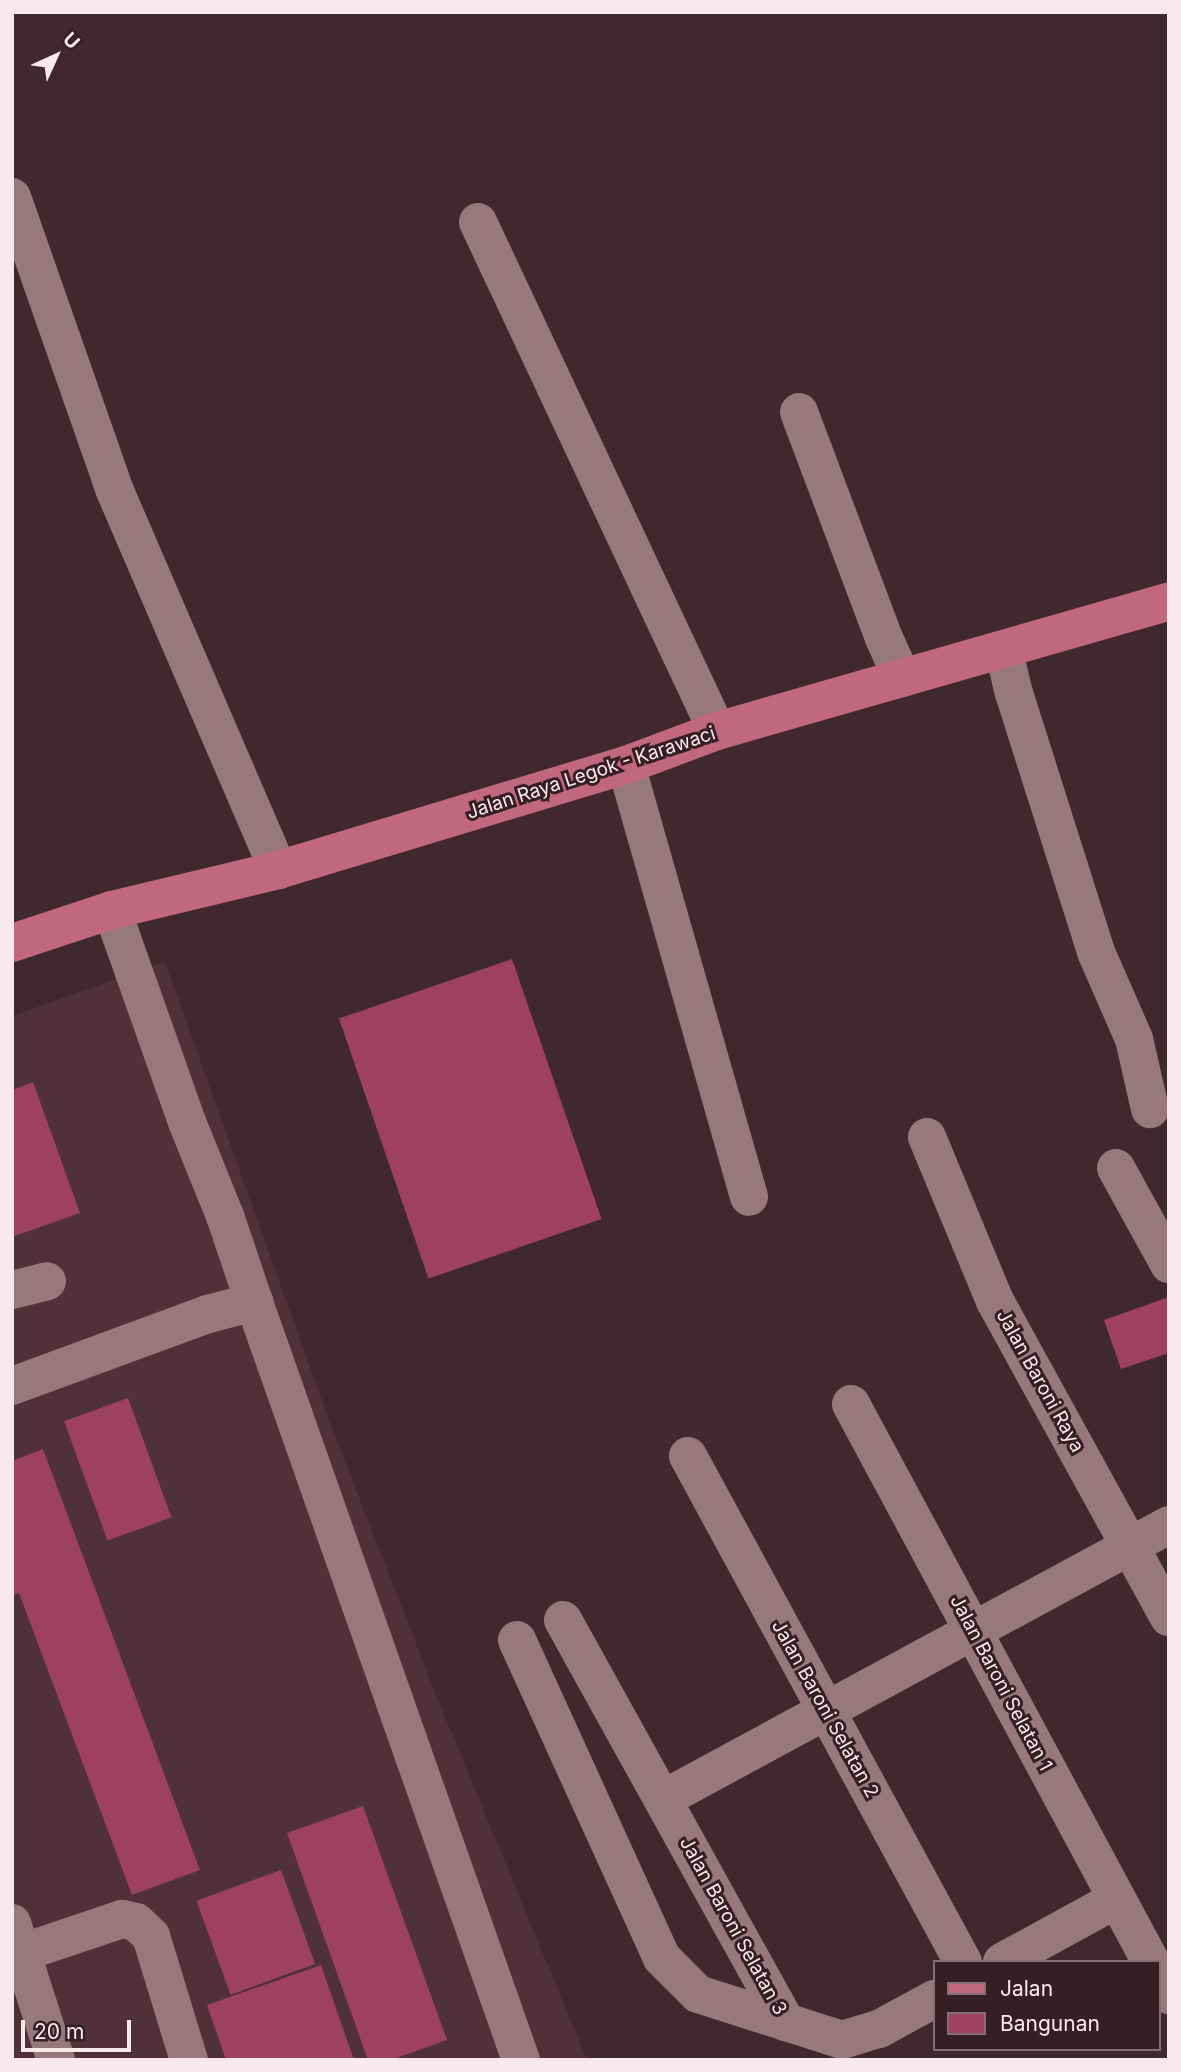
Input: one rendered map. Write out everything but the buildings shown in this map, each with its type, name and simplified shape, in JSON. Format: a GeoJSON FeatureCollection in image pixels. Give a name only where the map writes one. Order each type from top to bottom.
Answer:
{"type":"FeatureCollection","features":[{"type":"Feature","properties":{"kind":"main road","name":"Jalan Raya Legok - Karawaci"},"geometry":{"type":"LineString","coordinates":[[12,943],[112,910],[278,870],[626,765],[718,731],[1004,651],[1169,601]]}},
{"type":"Feature","properties":{"kind":"street"},"geometry":{"type":"LineString","coordinates":[[12,197],[116,491],[278,870]]}},
{"type":"Feature","properties":{"kind":"street"},"geometry":{"type":"LineString","coordinates":[[478,222],[718,731]]}},
{"type":"Feature","properties":{"kind":"street"},"geometry":{"type":"LineString","coordinates":[[799,412],[884,639],[902,678]]}},
{"type":"Feature","properties":{"kind":"street"},"geometry":{"type":"LineString","coordinates":[[1004,651],[1013,690],[1096,952],[1134,1039],[1150,1109]]}},
{"type":"Feature","properties":{"kind":"street"},"geometry":{"type":"LineString","coordinates":[[626,765],[749,1197]]}},
{"type":"Feature","properties":{"kind":"street"},"geometry":{"type":"LineString","coordinates":[[112,910],[187,1122],[225,1216],[521,2060]]}},
{"type":"Feature","properties":{"kind":"street","name":"Jalan Baroni Raya"},"geometry":{"type":"LineString","coordinates":[[927,1137],[996,1300],[1169,1618]]}},
{"type":"Feature","properties":{"kind":"street"},"geometry":{"type":"LineString","coordinates":[[1116,1168],[1169,1264]]}},
{"type":"Feature","properties":{"kind":"street"},"geometry":{"type":"LineString","coordinates":[[12,1387],[208,1314],[254,1302]]}},
{"type":"Feature","properties":{"kind":"street","name":"Jalan Baroni Selatan 1"},"geometry":{"type":"LineString","coordinates":[[851,1404],[1150,1960]]}},
{"type":"Feature","properties":{"kind":"street","name":"Jalan Baroni Selatan 2"},"geometry":{"type":"LineString","coordinates":[[688,1456],[962,1960]]}},
{"type":"Feature","properties":{"kind":"street"},"geometry":{"type":"LineString","coordinates":[[663,1800],[1169,1525]]}},
{"type":"Feature","properties":{"kind":"street","name":"Jalan Baroni Selatan 3"},"geometry":{"type":"LineString","coordinates":[[564,1620],[786,2022]]}},
{"type":"Feature","properties":{"kind":"street","name":"Jalan Baroni Selatan 3"},"geometry":{"type":"LineString","coordinates":[[517,1640],[662,1958],[698,1994],[786,2022]]}},
{"type":"Feature","properties":{"kind":"street"},"geometry":{"type":"LineString","coordinates":[[1006,1960],[1117,1899]]}},
{"type":"Feature","properties":{"kind":"street"},"geometry":{"type":"LineString","coordinates":[[56,2060],[17,1938],[122,1919],[136,1922],[150,1936],[189,2060]]}},
{"type":"Feature","properties":{"kind":"street"},"geometry":{"type":"LineString","coordinates":[[1160,1979],[1169,1995]]}},
{"type":"Feature","properties":{"kind":"street"},"geometry":{"type":"LineString","coordinates":[[786,2022],[842,2040],[880,2029],[932,2000]]}},
{"type":"Feature","properties":{"kind":"shaded area"},"geometry":{"type":"Polygon","coordinates":[[[165,962],[330,1423],[438,1700],[587,2060],[12,2060],[12,1016],[165,962]]]}}]}
